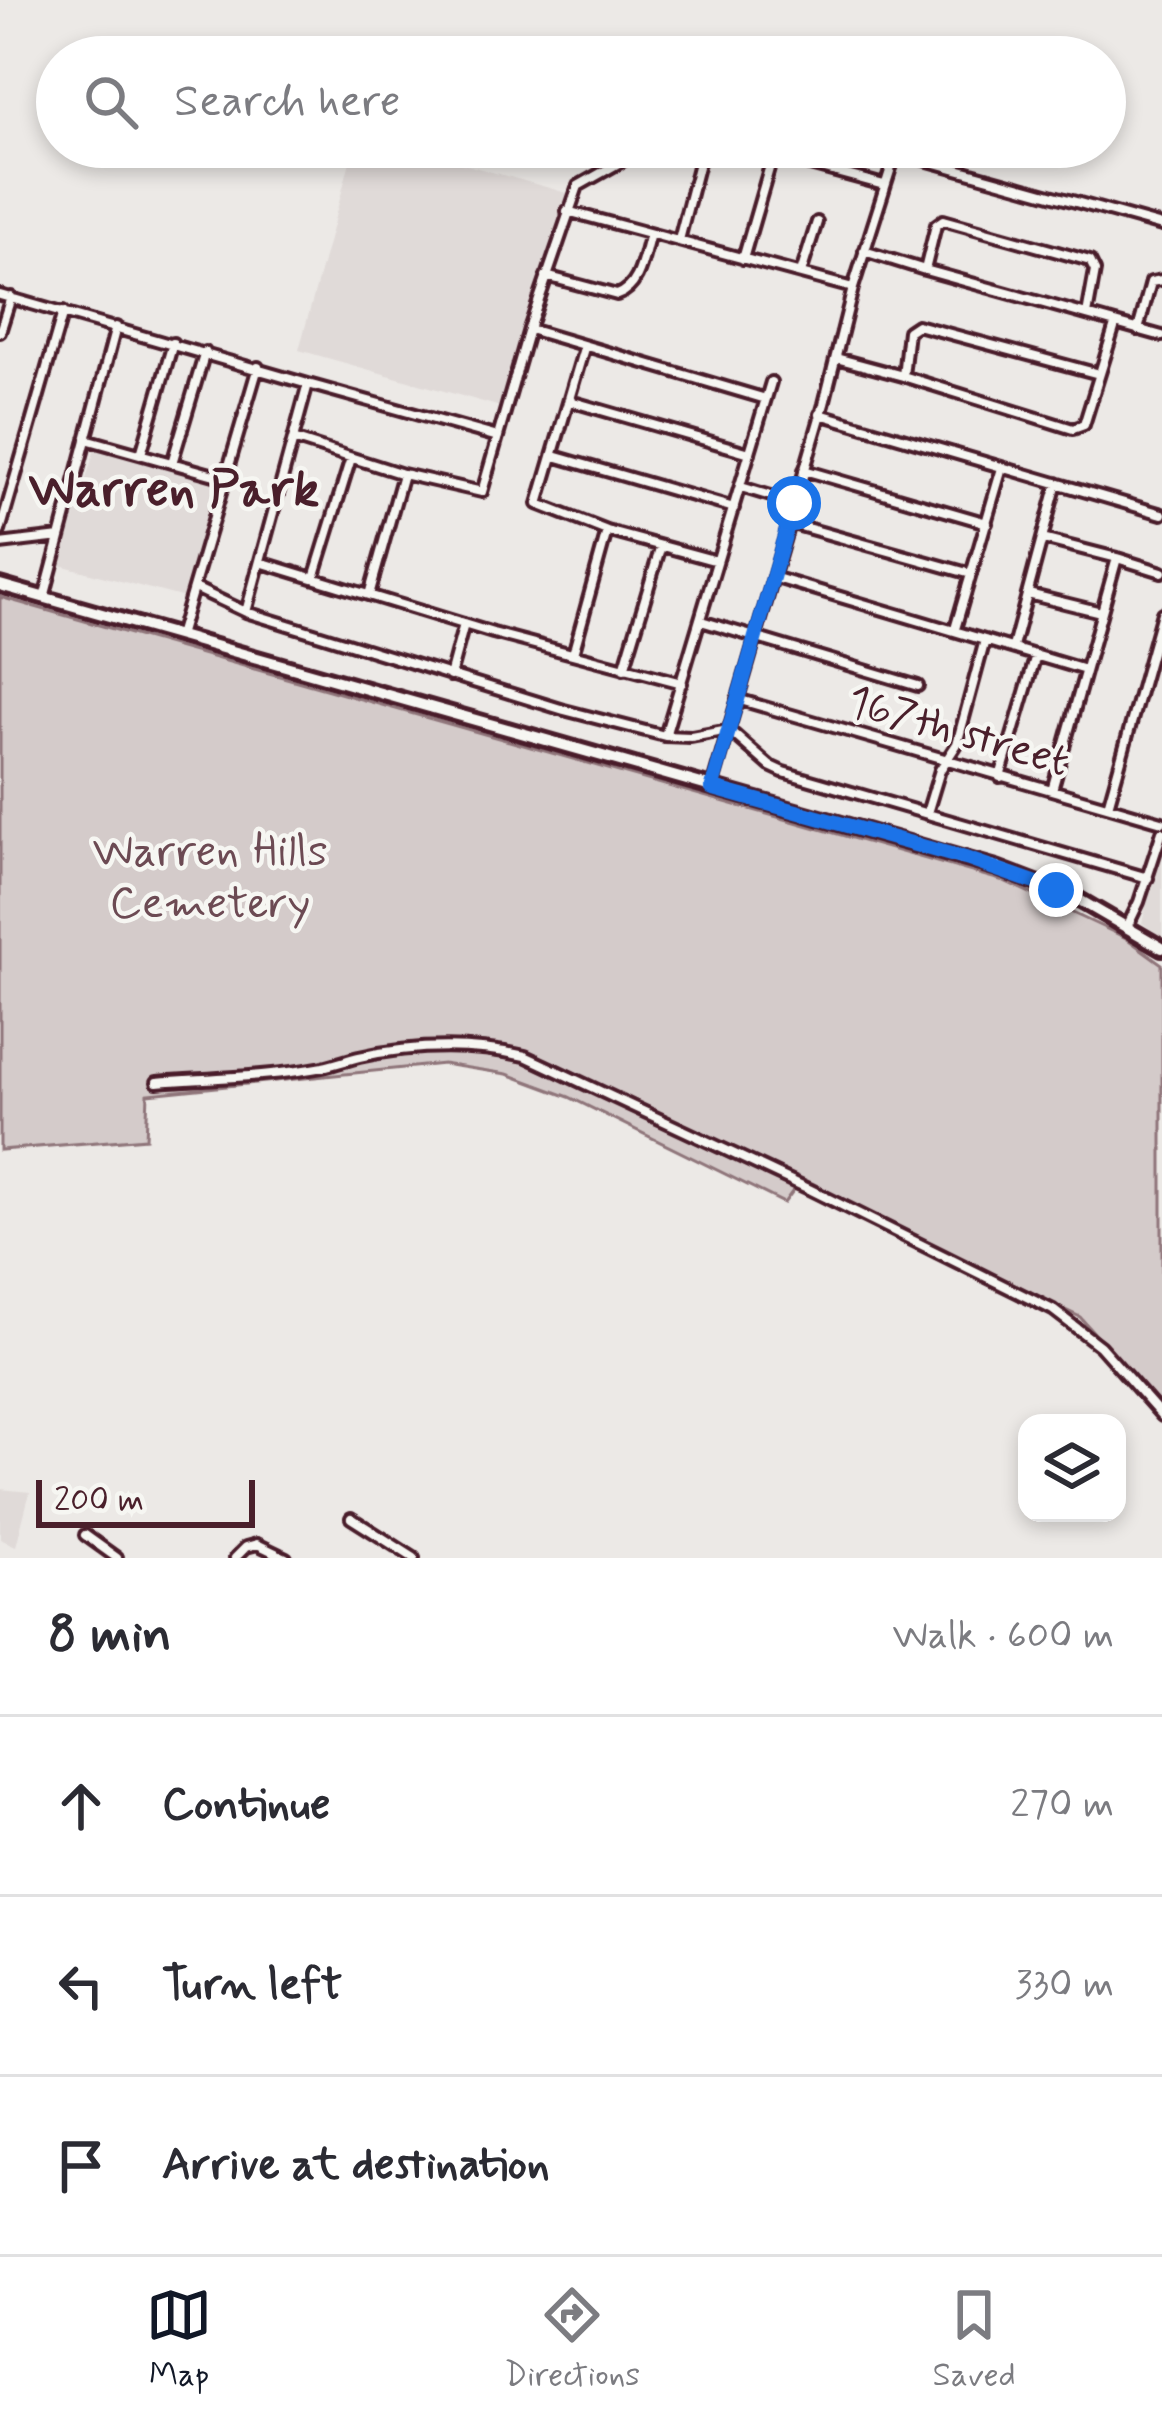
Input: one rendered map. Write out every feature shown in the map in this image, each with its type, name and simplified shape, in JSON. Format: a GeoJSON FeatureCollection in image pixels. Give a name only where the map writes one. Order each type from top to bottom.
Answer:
{"type":"FeatureCollection","features":[{"type":"Feature","properties":{"kind":"street"},"geometry":{"type":"LineString","coordinates":[[293,439],[403,474],[482,492],[567,211],[578,186],[610,168]]}},
{"type":"Feature","properties":{"kind":"street"},"geometry":{"type":"LineString","coordinates":[[680,240],[697,168]]}},
{"type":"Feature","properties":{"kind":"street"},"geometry":{"type":"LineString","coordinates":[[743,259],[769,168]]}},
{"type":"Feature","properties":{"kind":"street"},"geometry":{"type":"LineString","coordinates":[[823,168],[884,184]]}},
{"type":"Feature","properties":{"kind":"street"},"geometry":{"type":"LineString","coordinates":[[712,788],[890,168]]}},
{"type":"Feature","properties":{"kind":"street"},"geometry":{"type":"LineString","coordinates":[[954,168],[1162,226]]}},
{"type":"Feature","properties":{"kind":"street"},"geometry":{"type":"LineString","coordinates":[[567,211],[853,288]]}},
{"type":"Feature","properties":{"kind":"street"},"geometry":{"type":"LineString","coordinates":[[925,270],[939,221],[1069,255],[1094,265],[1087,315]]}},
{"type":"Feature","properties":{"kind":"street"},"geometry":{"type":"LineString","coordinates":[[801,273],[817,222]]}},
{"type":"Feature","properties":{"kind":"street"},"geometry":{"type":"LineString","coordinates":[[546,276],[617,295],[625,293],[635,282],[650,234]]}},
{"type":"Feature","properties":{"kind":"street"},"geometry":{"type":"LineString","coordinates":[[864,251],[1162,336]]}},
{"type":"Feature","properties":{"kind":"street"},"geometry":{"type":"LineString","coordinates":[[1138,329],[1151,282],[1162,280]]}},
{"type":"Feature","properties":{"kind":"street"},"geometry":{"type":"LineString","coordinates":[[0,332],[5,296],[498,437]]}},
{"type":"Feature","properties":{"kind":"street"},"geometry":{"type":"LineString","coordinates":[[0,531],[63,312]]}},
{"type":"Feature","properties":{"kind":"street"},"geometry":{"type":"LineString","coordinates":[[903,376],[908,331],[917,325],[1099,374]]}},
{"type":"Feature","properties":{"kind":"street"},"geometry":{"type":"LineString","coordinates":[[836,358],[1073,429],[1084,425],[1114,325]]}},
{"type":"Feature","properties":{"kind":"street"},"geometry":{"type":"LineString","coordinates":[[44,598],[116,327]]}},
{"type":"Feature","properties":{"kind":"street"},"geometry":{"type":"LineString","coordinates":[[530,329],[766,400]]}},
{"type":"Feature","properties":{"kind":"street"},"geometry":{"type":"LineString","coordinates":[[141,454],[173,343]]}},
{"type":"Feature","properties":{"kind":"street"},"geometry":{"type":"LineString","coordinates":[[584,348],[538,504],[608,531],[717,561]]}},
{"type":"Feature","properties":{"kind":"street"},"geometry":{"type":"LineString","coordinates":[[172,463],[205,352]]}},
{"type":"Feature","properties":{"kind":"street"},"geometry":{"type":"LineString","coordinates":[[179,637],[258,368]]}},
{"type":"Feature","properties":{"kind":"street"},"geometry":{"type":"LineString","coordinates":[[665,736],[771,382]]}},
{"type":"Feature","properties":{"kind":"street"},"geometry":{"type":"LineString","coordinates":[[246,612],[308,384]]}},
{"type":"Feature","properties":{"kind":"street"},"geometry":{"type":"LineString","coordinates":[[570,400],[751,453]]}},
{"type":"Feature","properties":{"kind":"street"},"geometry":{"type":"LineString","coordinates":[[820,415],[1162,514]]}},
{"type":"Feature","properties":{"kind":"street"},"geometry":{"type":"LineString","coordinates":[[86,439],[225,478]]}},
{"type":"Feature","properties":{"kind":"street"},"geometry":{"type":"LineString","coordinates":[[554,456],[734,508]]}},
{"type":"Feature","properties":{"kind":"street"},"geometry":{"type":"LineString","coordinates":[[314,578],[351,458]]}},
{"type":"Feature","properties":{"kind":"street"},"geometry":{"type":"LineString","coordinates":[[955,629],[1002,468]]}},
{"type":"Feature","properties":{"kind":"street"},"geometry":{"type":"LineString","coordinates":[[804,470],[987,523]]}},
{"type":"Feature","properties":{"kind":"street"},"geometry":{"type":"LineString","coordinates":[[369,595],[403,474]]}},
{"type":"Feature","properties":{"kind":"street"},"geometry":{"type":"LineString","coordinates":[[1013,647],[1057,483]]}},
{"type":"Feature","properties":{"kind":"street"},"geometry":{"type":"LineString","coordinates":[[740,487],[794,503]]}},
{"type":"Feature","properties":{"kind":"street"},"geometry":{"type":"LineString","coordinates":[[789,523],[970,574]]}},
{"type":"Feature","properties":{"kind":"street"},"geometry":{"type":"LineString","coordinates":[[573,654],[608,531]]}},
{"type":"Feature","properties":{"kind":"street"},"geometry":{"type":"LineString","coordinates":[[0,544],[60,537]]}},
{"type":"Feature","properties":{"kind":"street"},"geometry":{"type":"LineString","coordinates":[[1043,539],[1162,572]]}},
{"type":"Feature","properties":{"kind":"street"},"geometry":{"type":"LineString","coordinates":[[624,669],[661,546]]}},
{"type":"Feature","properties":{"kind":"street"},"geometry":{"type":"LineString","coordinates":[[1052,790],[1117,558]]}},
{"type":"Feature","properties":{"kind":"street"},"geometry":{"type":"LineString","coordinates":[[260,562],[682,683]]}},
{"type":"Feature","properties":{"kind":"street"},"geometry":{"type":"LineString","coordinates":[[772,577],[1085,670]]}},
{"type":"Feature","properties":{"kind":"street"},"geometry":{"type":"LineString","coordinates":[[0,585],[998,868],[1076,898],[1162,948]]}},
{"type":"Feature","properties":{"kind":"street"},"geometry":{"type":"LineString","coordinates":[[195,588],[246,612],[665,736],[729,730]]}},
{"type":"Feature","properties":{"kind":"street"},"geometry":{"type":"LineString","coordinates":[[1028,594],[1102,612]]}},
{"type":"Feature","properties":{"kind":"street"},"geometry":{"type":"LineString","coordinates":[[1108,806],[1162,613]]}},
{"type":"Feature","properties":{"kind":"street"},"geometry":{"type":"LineString","coordinates":[[701,621],[918,686]]}},
{"type":"Feature","properties":{"kind":"street"},"geometry":{"type":"LineString","coordinates":[[450,676],[464,624]]}},
{"type":"Feature","properties":{"kind":"street"},"geometry":{"type":"LineString","coordinates":[[927,813],[957,744],[985,640]]}},
{"type":"Feature","properties":{"kind":"street"},"geometry":{"type":"LineString","coordinates":[[1000,776],[1036,655]]}},
{"type":"Feature","properties":{"kind":"street","name":"167th street"},"geometry":{"type":"LineString","coordinates":[[737,699],[1162,822]]}},
{"type":"Feature","properties":{"kind":"street"},"geometry":{"type":"LineString","coordinates":[[729,730],[775,769],[1148,878]]}},
{"type":"Feature","properties":{"kind":"street"},"geometry":{"type":"LineString","coordinates":[[1128,925],[1162,832]]}},
{"type":"Feature","properties":{"kind":"street"},"geometry":{"type":"LineString","coordinates":[[157,1082],[326,1066],[417,1049],[476,1047],[525,1056],[1053,1310],[1100,1346],[1162,1416]]}},
{"type":"Feature","properties":{"kind":"street"},"geometry":{"type":"LineString","coordinates":[[351,1518],[414,1558]]}},
{"type":"Feature","properties":{"kind":"street"},"geometry":{"type":"LineString","coordinates":[[85,1534],[117,1558]]}},
{"type":"Feature","properties":{"kind":"street"},"geometry":{"type":"LineString","coordinates":[[236,1558],[246,1547],[257,1544],[286,1558]]}},
{"type":"Feature","properties":{"kind":"shaded area"},"geometry":{"type":"Polygon","coordinates":[[[348,168],[478,168],[567,193],[508,409],[299,350],[348,168]]]}},
{"type":"Feature","properties":{"kind":"shaded area"},"geometry":{"type":"Polygon","coordinates":[[[98,439],[228,476],[196,601],[60,565],[98,439]]]}},
{"type":"Feature","properties":{"kind":"shaded area"},"geometry":{"type":"Polygon","coordinates":[[[1162,836],[1162,937],[1142,923],[1153,879],[1142,874],[1156,856],[1162,836]]]}},
{"type":"Feature","properties":{"kind":"shaded area"},"geometry":{"type":"Polygon","coordinates":[[[0,1489],[30,1492],[16,1546],[0,1539],[0,1489]]]}},
{"type":"Feature","properties":{"kind":"green space","name":"Warren Hills Cemetery"},"geometry":{"type":"Polygon","coordinates":[[[0,597],[1004,881],[1126,938],[1162,964],[1162,1409],[1080,1317],[798,1184],[784,1203],[569,1097],[507,1074],[443,1064],[148,1094],[146,1138],[0,1150],[0,597]]]}},
{"type":"Feature","properties":{"kind":"district","name":"Warren Park"},"geometry":{"type":"Point","coordinates":[174,487]}},
{"type":"Feature","properties":{"kind":"route"},"geometry":{"type":"LineString","coordinates":[[794,503],[712,788],[967,859],[1056,890]]}}]}
